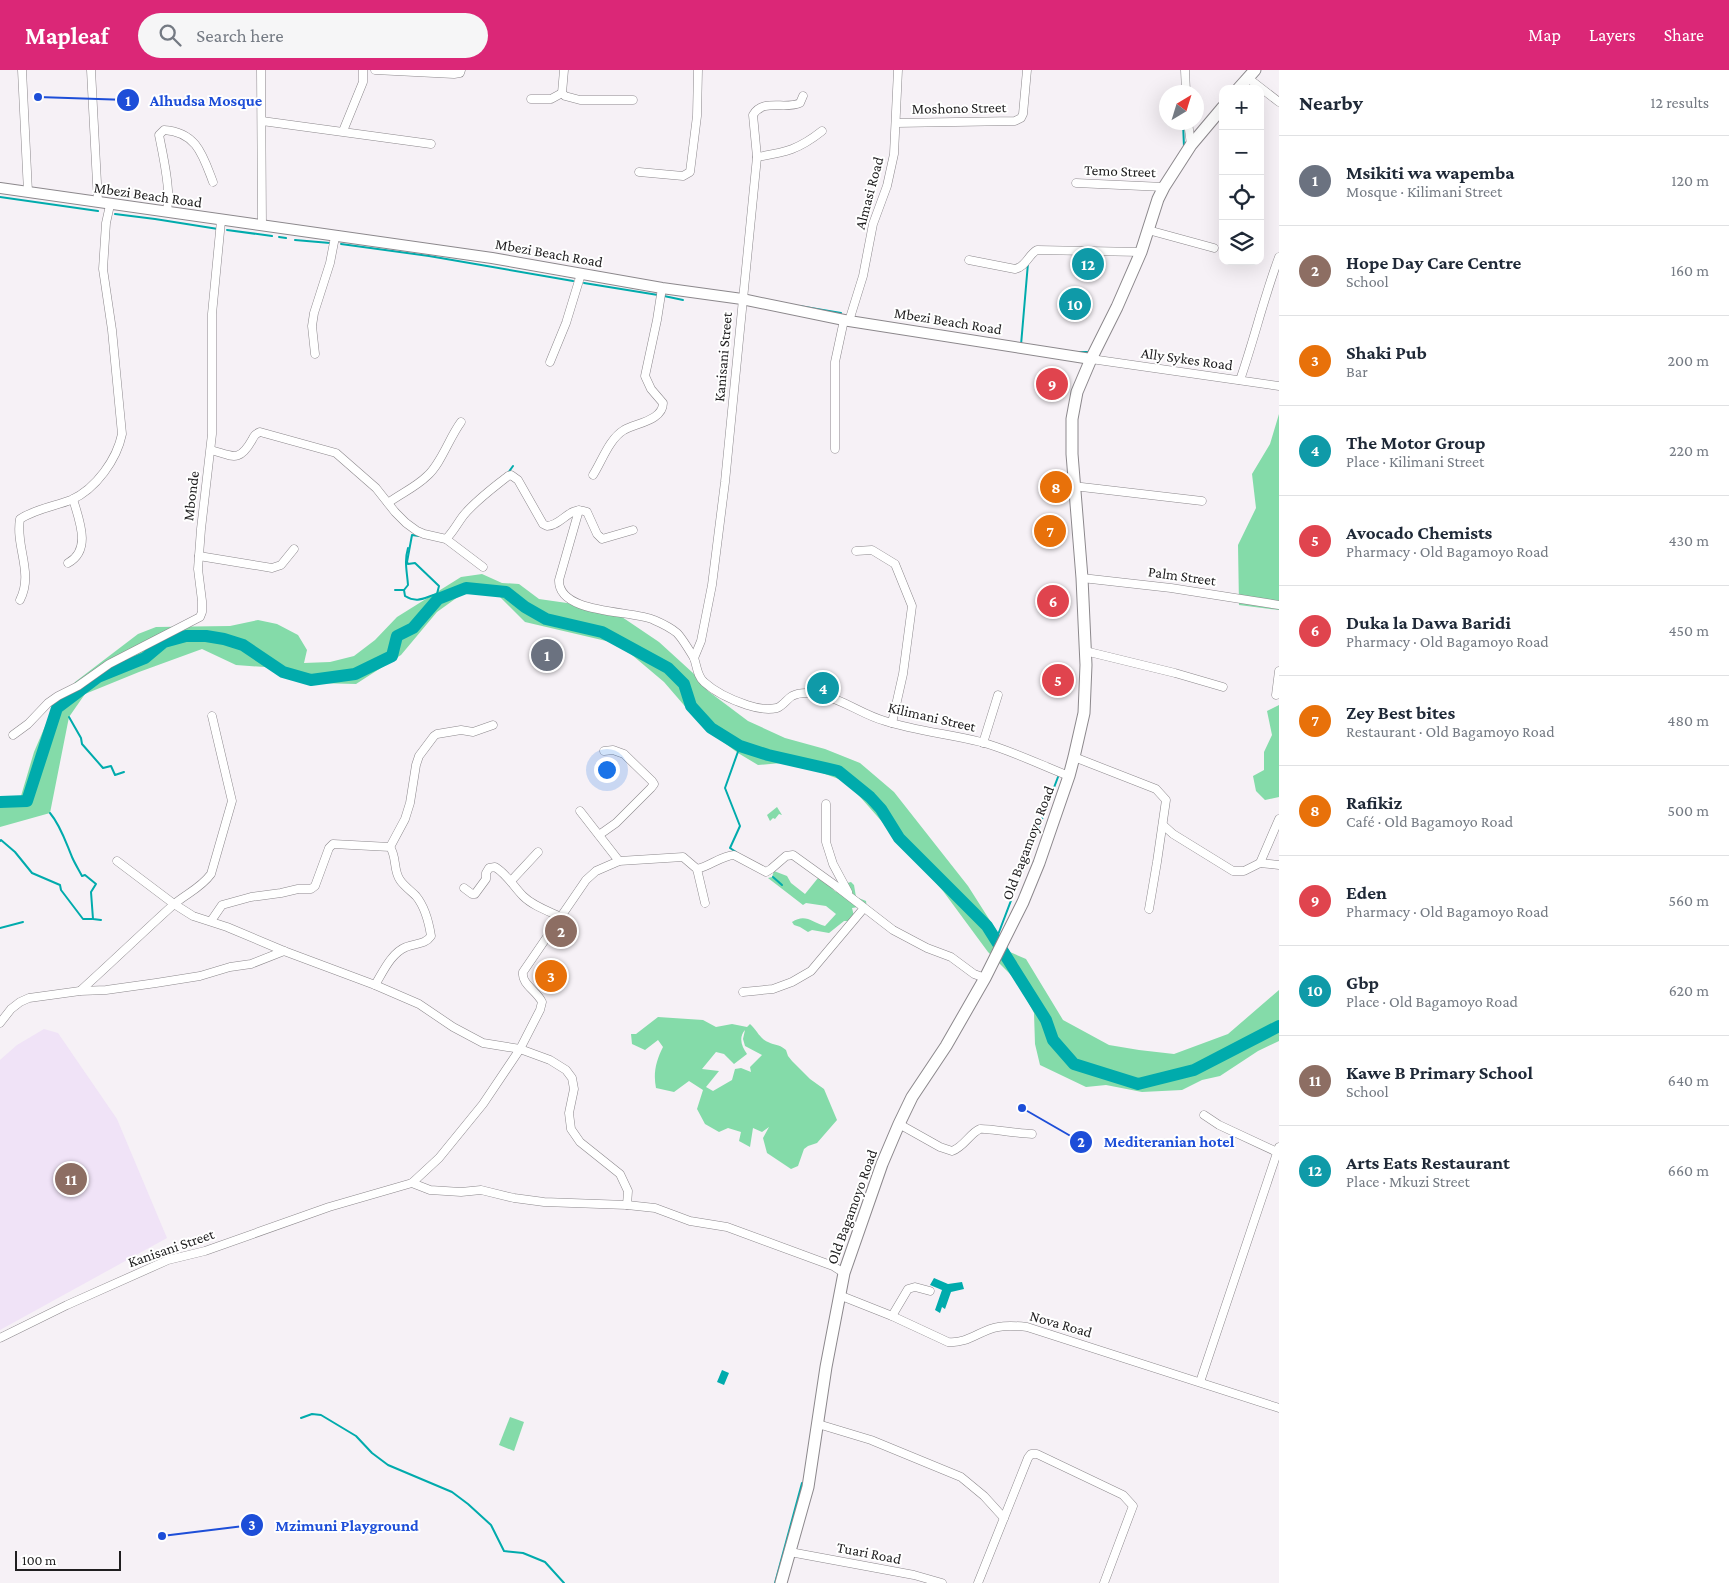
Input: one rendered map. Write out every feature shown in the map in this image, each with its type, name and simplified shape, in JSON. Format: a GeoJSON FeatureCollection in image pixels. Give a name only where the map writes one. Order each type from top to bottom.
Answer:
{"type":"FeatureCollection","features":[{"type":"Feature","properties":{"kind":"main road"},"geometry":{"type":"LineString","coordinates":[[1241,85],[1251,74]]}},
{"type":"Feature","properties":{"kind":"main road","name":"Old Bagamoyo Road"},"geometry":{"type":"LineString","coordinates":[[780,1583],[808,1487],[844,1272],[882,1164],[912,1098],[946,1046],[985,978],[1023,902],[1039,863],[1074,757],[1084,712],[1085,651],[1082,578],[1073,486],[1072,419],[1077,392],[1141,252],[1164,187],[1191,144],[1219,112]]}},
{"type":"Feature","properties":{"kind":"main road","name":"Mbezi Beach Road"},"geometry":{"type":"LineString","coordinates":[[0,188],[110,205],[166,211],[221,221],[430,249],[662,288],[742,299],[846,320],[1091,359]]}},
{"type":"Feature","properties":{"kind":"street"},"geometry":{"type":"LineString","coordinates":[[22,70],[28,192]]}},
{"type":"Feature","properties":{"kind":"street"},"geometry":{"type":"LineString","coordinates":[[91,70],[98,202]]}},
{"type":"Feature","properties":{"kind":"street"},"geometry":{"type":"LineString","coordinates":[[261,70],[262,226]]}},
{"type":"Feature","properties":{"kind":"street"},"geometry":{"type":"LineString","coordinates":[[343,131],[363,82],[363,70]]}},
{"type":"Feature","properties":{"kind":"street"},"geometry":{"type":"LineString","coordinates":[[375,70],[454,74],[460,73],[461,70]]}},
{"type":"Feature","properties":{"kind":"street"},"geometry":{"type":"LineString","coordinates":[[562,93],[564,70]]}},
{"type":"Feature","properties":{"kind":"street"},"geometry":{"type":"LineString","coordinates":[[640,172],[683,176],[690,172],[697,116],[698,70]]}},
{"type":"Feature","properties":{"kind":"street","name":"Almasi Road"},"geometry":{"type":"LineString","coordinates":[[835,449],[835,362],[846,320],[863,276],[873,224],[887,186],[894,154],[898,70]]}},
{"type":"Feature","properties":{"kind":"street","name":"Moshono Street"},"geometry":{"type":"LineString","coordinates":[[896,123],[1015,121],[1021,118],[1024,108],[1027,70]]}},
{"type":"Feature","properties":{"kind":"street"},"geometry":{"type":"LineString","coordinates":[[1185,70],[1186,85]]}},
{"type":"Feature","properties":{"kind":"street"},"geometry":{"type":"LineString","coordinates":[[1251,74],[1279,102]]}},
{"type":"Feature","properties":{"kind":"street"},"geometry":{"type":"LineString","coordinates":[[531,100],[551,99],[562,93]]}},
{"type":"Feature","properties":{"kind":"street"},"geometry":{"type":"LineString","coordinates":[[562,93],[565,96],[580,100],[633,100]]}},
{"type":"Feature","properties":{"kind":"street","name":"Kanisani Street"},"geometry":{"type":"LineString","coordinates":[[694,658],[701,641],[712,585],[725,482],[757,157],[753,115],[762,106],[794,106],[800,103],[803,96]]}},
{"type":"Feature","properties":{"kind":"street"},"geometry":{"type":"LineString","coordinates":[[262,121],[431,144]]}},
{"type":"Feature","properties":{"kind":"street"},"geometry":{"type":"LineString","coordinates":[[166,211],[168,208],[168,192],[159,135],[164,130],[174,131],[194,142],[200,149],[213,182]]}},
{"type":"Feature","properties":{"kind":"street"},"geometry":{"type":"LineString","coordinates":[[1189,130],[1191,144]]}},
{"type":"Feature","properties":{"kind":"street"},"geometry":{"type":"LineString","coordinates":[[757,157],[794,150],[807,143],[822,131]]}},
{"type":"Feature","properties":{"kind":"street","name":"Temo Street"},"geometry":{"type":"LineString","coordinates":[[1076,183],[1164,187]]}},
{"type":"Feature","properties":{"kind":"street"},"geometry":{"type":"LineString","coordinates":[[20,600],[26,578],[20,519],[73,499],[92,486],[106,470],[120,444],[122,434],[112,330],[103,269],[103,252],[110,205]]}},
{"type":"Feature","properties":{"kind":"street","name":"Mbonde"},"geometry":{"type":"LineString","coordinates":[[13,735],[28,724],[48,703],[78,686],[109,664],[200,617],[202,612],[199,589],[200,529],[211,450],[212,314],[221,221]]}},
{"type":"Feature","properties":{"kind":"street"},"geometry":{"type":"LineString","coordinates":[[1148,230],[1214,248]]}},
{"type":"Feature","properties":{"kind":"street"},"geometry":{"type":"LineString","coordinates":[[314,354],[312,326],[314,313],[330,263],[335,236]]}},
{"type":"Feature","properties":{"kind":"street"},"geometry":{"type":"LineString","coordinates":[[969,260],[1015,269],[1021,267],[1031,254],[1037,250],[1141,252]]}},
{"type":"Feature","properties":{"kind":"street"},"geometry":{"type":"LineString","coordinates":[[1240,380],[1279,256]]}},
{"type":"Feature","properties":{"kind":"street"},"geometry":{"type":"LineString","coordinates":[[550,362],[566,323],[581,274]]}},
{"type":"Feature","properties":{"kind":"street"},"geometry":{"type":"LineString","coordinates":[[593,475],[615,437],[657,415],[663,408],[663,402],[651,389],[646,376],[662,288]]}},
{"type":"Feature","properties":{"kind":"street","name":"Ally Sykes Road"},"geometry":{"type":"LineString","coordinates":[[1091,359],[1279,386]]}},
{"type":"Feature","properties":{"kind":"street"},"geometry":{"type":"LineString","coordinates":[[388,503],[427,477],[461,422]]}},
{"type":"Feature","properties":{"kind":"street"},"geometry":{"type":"LineString","coordinates":[[211,450],[234,456],[241,455],[256,433],[260,432],[331,451],[343,458],[376,488],[394,512],[417,531],[446,539],[484,567]]}},
{"type":"Feature","properties":{"kind":"street"},"geometry":{"type":"LineString","coordinates":[[446,539],[454,532],[463,516],[508,476],[513,476],[518,480],[543,524],[547,526],[552,526],[570,512],[579,510],[587,512],[597,534],[602,539],[633,530]]}},
{"type":"Feature","properties":{"kind":"street"},"geometry":{"type":"LineString","coordinates":[[1073,486],[1202,501]]}},
{"type":"Feature","properties":{"kind":"street"},"geometry":{"type":"LineString","coordinates":[[68,563],[75,559],[81,547],[81,528],[73,499]]}},
{"type":"Feature","properties":{"kind":"street","name":"Kilimani Street"},"geometry":{"type":"LineString","coordinates":[[579,510],[559,580],[559,585],[565,594],[588,607],[653,619],[677,634],[694,658],[703,682],[722,695],[763,708],[778,708],[793,696],[805,693],[822,695],[892,723],[920,731],[955,736],[983,743],[1069,776]]}},
{"type":"Feature","properties":{"kind":"street"},"geometry":{"type":"LineString","coordinates":[[199,556],[272,568],[281,565],[294,550]]}},
{"type":"Feature","properties":{"kind":"street"},"geometry":{"type":"LineString","coordinates":[[856,551],[872,550],[895,564],[912,606],[903,674],[892,723]]}},
{"type":"Feature","properties":{"kind":"street","name":"Palm Street"},"geometry":{"type":"LineString","coordinates":[[1082,578],[1171,588],[1279,605]]}},
{"type":"Feature","properties":{"kind":"street"},"geometry":{"type":"LineString","coordinates":[[1085,651],[1223,687]]}},
{"type":"Feature","properties":{"kind":"street"},"geometry":{"type":"LineString","coordinates":[[1276,695],[1279,671]]}},
{"type":"Feature","properties":{"kind":"street"},"geometry":{"type":"LineString","coordinates":[[983,743],[998,695]]}},
{"type":"Feature","properties":{"kind":"street"},"geometry":{"type":"LineString","coordinates":[[80,991],[174,904],[200,887],[211,874],[232,802],[212,716]]}},
{"type":"Feature","properties":{"kind":"street"},"geometry":{"type":"LineString","coordinates":[[390,847],[406,819],[419,757],[434,736],[460,730],[472,732],[493,725]]}},
{"type":"Feature","properties":{"kind":"street"},"geometry":{"type":"LineString","coordinates":[[599,834],[616,823],[654,784],[624,754],[613,750],[604,751]]}},
{"type":"Feature","properties":{"kind":"street"},"geometry":{"type":"LineString","coordinates":[[1074,757],[1156,789],[1166,800],[1149,909]]}},
{"type":"Feature","properties":{"kind":"street"},"geometry":{"type":"LineString","coordinates":[[826,804],[828,847],[833,864],[850,896]]}},
{"type":"Feature","properties":{"kind":"street"},"geometry":{"type":"LineString","coordinates":[[580,812],[619,862]]}},
{"type":"Feature","properties":{"kind":"street"},"geometry":{"type":"LineString","coordinates":[[1260,863],[1279,819]]}},
{"type":"Feature","properties":{"kind":"street"},"geometry":{"type":"LineString","coordinates":[[1163,825],[1173,834],[1234,871],[1244,871],[1260,863],[1279,865]]}},
{"type":"Feature","properties":{"kind":"street"},"geometry":{"type":"LineString","coordinates":[[211,921],[222,905],[228,903],[298,889],[311,889],[315,886],[329,848],[333,844],[390,847]]}},
{"type":"Feature","properties":{"kind":"street"},"geometry":{"type":"LineString","coordinates":[[375,985],[396,953],[405,947],[424,942],[431,936],[418,898],[400,880],[397,874],[395,859],[390,847]]}},
{"type":"Feature","properties":{"kind":"street"},"geometry":{"type":"LineString","coordinates":[[511,881],[538,852]]}},
{"type":"Feature","properties":{"kind":"street"},"geometry":{"type":"LineString","coordinates":[[697,869],[734,855],[766,872],[786,856],[797,857],[894,930],[914,942],[951,957],[974,974],[985,978]]}},
{"type":"Feature","properties":{"kind":"street"},"geometry":{"type":"LineString","coordinates":[[705,903],[697,869],[683,857],[619,862],[604,866],[586,880],[523,972],[522,977],[524,981],[538,995],[542,1002],[520,1049],[483,1104],[439,1158],[412,1183],[430,1190],[461,1192],[481,1190],[514,1198],[544,1202],[655,1208],[690,1222],[728,1227],[828,1264],[844,1272]]}},
{"type":"Feature","properties":{"kind":"street"},"geometry":{"type":"LineString","coordinates":[[117,861],[193,916],[257,938],[284,951],[375,985],[419,1004],[453,1027],[482,1043],[520,1049],[550,1060],[566,1070],[572,1078],[574,1089],[569,1114],[570,1128],[580,1142],[620,1174],[628,1191],[627,1205]]}},
{"type":"Feature","properties":{"kind":"street"},"geometry":{"type":"LineString","coordinates":[[464,888],[472,894],[476,894],[486,880],[486,873],[489,868],[495,867],[511,881],[523,896],[542,908],[562,917]]}},
{"type":"Feature","properties":{"kind":"street"},"geometry":{"type":"LineString","coordinates":[[744,992],[773,989],[792,982],[811,971],[864,908]]}},
{"type":"Feature","properties":{"kind":"street"},"geometry":{"type":"LineString","coordinates":[[0,1023],[11,1009],[29,998],[80,991],[106,990],[200,976],[230,967],[251,964],[284,951]]}},
{"type":"Feature","properties":{"kind":"street"},"geometry":{"type":"LineString","coordinates":[[1200,1382],[1278,1149],[1219,1125],[1204,1115]]}},
{"type":"Feature","properties":{"kind":"street"},"geometry":{"type":"LineString","coordinates":[[899,1124],[940,1147],[952,1151],[964,1144],[980,1129],[987,1128],[1004,1132],[1032,1134]]}},
{"type":"Feature","properties":{"kind":"street","name":"Kanisani Street"},"geometry":{"type":"LineString","coordinates":[[0,1338],[67,1304],[168,1260],[205,1251],[329,1207],[412,1183]]}},
{"type":"Feature","properties":{"kind":"street"},"geometry":{"type":"LineString","coordinates":[[892,1316],[908,1289],[916,1287],[930,1291]]}},
{"type":"Feature","properties":{"kind":"street","name":"Nova Road"},"geometry":{"type":"LineString","coordinates":[[839,1295],[892,1316],[948,1342],[957,1343],[965,1341],[997,1327],[1027,1327],[1279,1408]]}},
{"type":"Feature","properties":{"kind":"street"},"geometry":{"type":"LineString","coordinates":[[818,1424],[871,1440],[961,1477],[984,1496],[1004,1518]]}},
{"type":"Feature","properties":{"kind":"street"},"geometry":{"type":"LineString","coordinates":[[978,1583],[1022,1470],[1032,1454],[1037,1454],[1122,1494],[1133,1506],[1104,1583]]}},
{"type":"Feature","properties":{"kind":"street","name":"Tuari Road"},"geometry":{"type":"LineString","coordinates":[[790,1552],[914,1575],[942,1583]]}},
{"type":"Feature","properties":{"kind":"shaded area"},"geometry":{"type":"Polygon","coordinates":[[[44,1029],[58,1033],[117,1119],[167,1238],[0,1330],[0,1060],[17,1045],[44,1029]]]}},
{"type":"Feature","properties":{"kind":"green space"},"geometry":{"type":"Polygon","coordinates":[[[1279,414],[1279,610],[1239,605],[1238,545],[1256,508],[1252,474],[1270,444],[1279,414]]]}},
{"type":"Feature","properties":{"kind":"green space"},"geometry":{"type":"Polygon","coordinates":[[[482,574],[502,583],[519,584],[539,599],[574,604],[619,615],[659,642],[693,673],[708,691],[748,721],[785,738],[825,749],[860,763],[894,792],[968,886],[1010,952],[1026,959],[1063,1020],[1109,1045],[1174,1054],[1228,1034],[1279,990],[1279,1041],[1258,1051],[1220,1076],[1202,1080],[1182,1090],[1142,1092],[1106,1085],[1086,1087],[1040,1065],[1035,1044],[1034,1013],[1017,981],[988,952],[943,891],[847,782],[792,762],[758,765],[738,753],[702,726],[664,682],[619,644],[525,622],[500,597],[477,589],[462,594],[437,612],[401,655],[356,684],[315,683],[265,667],[236,665],[202,649],[85,694],[69,717],[50,813],[0,827],[0,799],[21,796],[34,752],[49,717],[75,682],[138,634],[156,627],[230,626],[258,620],[277,624],[298,635],[307,650],[304,663],[330,662],[354,656],[375,640],[397,617],[461,577],[482,574]]]}},
{"type":"Feature","properties":{"kind":"green space"},"geometry":{"type":"Polygon","coordinates":[[[1279,705],[1279,797],[1265,800],[1256,791],[1253,776],[1264,770],[1264,752],[1272,735],[1267,711],[1279,705]]]}},
{"type":"Feature","properties":{"kind":"green space"},"geometry":{"type":"Polygon","coordinates":[[[777,807],[782,815],[779,814],[770,821],[767,815],[777,807]]]}},
{"type":"Feature","properties":{"kind":"green space"},"geometry":{"type":"Polygon","coordinates":[[[774,871],[787,876],[791,883],[805,894],[818,878],[824,876],[831,888],[839,893],[842,893],[847,883],[851,882],[854,885],[856,897],[866,901],[867,908],[852,908],[854,916],[851,921],[844,921],[829,933],[812,930],[808,932],[792,922],[805,918],[825,926],[836,914],[826,906],[806,903],[803,905],[768,878],[772,877],[774,871]]]}},
{"type":"Feature","properties":{"kind":"green space"},"geometry":{"type":"Polygon","coordinates":[[[658,1017],[703,1020],[716,1027],[732,1024],[747,1027],[750,1024],[765,1040],[786,1050],[792,1061],[810,1079],[824,1089],[837,1120],[817,1143],[804,1149],[798,1166],[791,1169],[767,1153],[763,1138],[769,1127],[762,1132],[753,1128],[750,1147],[739,1141],[741,1132],[728,1128],[719,1132],[705,1124],[697,1109],[703,1090],[689,1081],[674,1092],[656,1088],[656,1067],[663,1047],[658,1040],[645,1050],[632,1044],[631,1034],[636,1034],[658,1017]],[[745,1030],[741,1039],[747,1054],[734,1064],[724,1054],[716,1052],[702,1069],[719,1071],[706,1087],[713,1091],[732,1080],[735,1069],[741,1068],[751,1072],[750,1067],[762,1055],[745,1046],[743,1039],[745,1030]]]}},
{"type":"Feature","properties":{"kind":"green space"},"geometry":{"type":"Polygon","coordinates":[[[510,1417],[524,1422],[514,1451],[499,1445],[510,1417]]]}},
{"type":"Feature","properties":{"kind":"water"},"geometry":{"type":"Polygon","coordinates":[[[934,1278],[948,1284],[962,1282],[964,1289],[951,1292],[945,1309],[942,1307],[940,1313],[935,1310],[942,1290],[930,1285],[934,1278]]]}},
{"type":"Feature","properties":{"kind":"water"},"geometry":{"type":"Polygon","coordinates":[[[722,1370],[729,1373],[724,1385],[717,1382],[722,1370]]]}},
{"type":"Feature","properties":{"kind":"waterway"},"geometry":{"type":"LineString","coordinates":[[1183,130],[1184,147]]}},
{"type":"Feature","properties":{"kind":"waterway"},"geometry":{"type":"LineString","coordinates":[[0,197],[98,211]]}},
{"type":"Feature","properties":{"kind":"waterway"},"geometry":{"type":"LineString","coordinates":[[115,214],[218,229]]}},
{"type":"Feature","properties":{"kind":"waterway"},"geometry":{"type":"LineString","coordinates":[[227,230],[272,236]]}},
{"type":"Feature","properties":{"kind":"waterway"},"geometry":{"type":"LineString","coordinates":[[279,237],[286,238]]}},
{"type":"Feature","properties":{"kind":"waterway"},"geometry":{"type":"LineString","coordinates":[[295,240],[330,243]]}},
{"type":"Feature","properties":{"kind":"waterway"},"geometry":{"type":"LineString","coordinates":[[341,244],[429,256],[573,281]]}},
{"type":"Feature","properties":{"kind":"waterway"},"geometry":{"type":"LineString","coordinates":[[1021,345],[1028,263]]}},
{"type":"Feature","properties":{"kind":"waterway"},"geometry":{"type":"LineString","coordinates":[[584,283],[658,295]]}},
{"type":"Feature","properties":{"kind":"waterway"},"geometry":{"type":"LineString","coordinates":[[664,296],[683,300]]}},
{"type":"Feature","properties":{"kind":"waterway"},"geometry":{"type":"LineString","coordinates":[[799,306],[841,313]]}},
{"type":"Feature","properties":{"kind":"waterway"},"geometry":{"type":"LineString","coordinates":[[1078,352],[1089,352]]}},
{"type":"Feature","properties":{"kind":"waterway"},"geometry":{"type":"LineString","coordinates":[[508,473],[513,466]]}},
{"type":"Feature","properties":{"kind":"waterway"},"geometry":{"type":"LineString","coordinates":[[419,536],[412,535],[407,562],[408,564],[415,563],[439,586],[437,594]]}},
{"type":"Feature","properties":{"kind":"waterway"},"geometry":{"type":"LineString","coordinates":[[404,590],[408,585],[406,562],[408,548]]}},
{"type":"Feature","properties":{"kind":"waterway"},"geometry":{"type":"LineString","coordinates":[[0,802],[27,801],[57,708],[98,677],[145,658],[164,642],[186,636],[206,636],[224,639],[243,645],[283,672],[311,680],[355,674],[392,656],[397,636],[413,628],[438,599],[466,588],[506,592],[525,607],[546,619],[602,632],[668,668],[684,684],[691,706],[711,728],[740,746],[768,755],[838,771],[870,797],[881,809],[899,838],[987,926],[1046,1020],[1053,1040],[1074,1064],[1138,1084],[1194,1070],[1279,1026]]}},
{"type":"Feature","properties":{"kind":"waterway"},"geometry":{"type":"LineString","coordinates":[[395,590],[404,590],[405,596],[414,599],[439,594],[451,594]]}},
{"type":"Feature","properties":{"kind":"waterway"},"geometry":{"type":"LineString","coordinates":[[69,717],[81,738],[82,744],[103,768],[111,766],[115,775],[124,772]]}},
{"type":"Feature","properties":{"kind":"waterway"},"geometry":{"type":"LineString","coordinates":[[736,852],[730,848],[740,826],[725,788],[740,746]]}},
{"type":"Feature","properties":{"kind":"waterway"},"geometry":{"type":"LineString","coordinates":[[996,940],[1058,777]]}},
{"type":"Feature","properties":{"kind":"waterway"},"geometry":{"type":"LineString","coordinates":[[50,813],[60,829],[82,876],[85,875],[96,884],[91,892],[93,919],[101,920]]}},
{"type":"Feature","properties":{"kind":"waterway"},"geometry":{"type":"LineString","coordinates":[[0,841],[15,852],[32,873],[60,885],[61,890],[83,919],[92,919]]}},
{"type":"Feature","properties":{"kind":"waterway"},"geometry":{"type":"LineString","coordinates":[[773,877],[782,885]]}},
{"type":"Feature","properties":{"kind":"waterway"},"geometry":{"type":"LineString","coordinates":[[0,928],[23,922]]}},
{"type":"Feature","properties":{"kind":"waterway"},"geometry":{"type":"LineString","coordinates":[[301,1418],[312,1414],[321,1415],[356,1436],[372,1453],[388,1465],[452,1492],[491,1525],[504,1551],[523,1553],[545,1562],[564,1583]]}},
{"type":"Feature","properties":{"kind":"waterway"},"geometry":{"type":"LineString","coordinates":[[775,1583],[802,1483]]}},
{"type":"Feature","properties":{"kind":"place","name":"Alhudsa Mosque"},"geometry":{"type":"Point","coordinates":[38,97]}},
{"type":"Feature","properties":{"kind":"place","name":"Arts Eats Restaurant"},"geometry":{"type":"Point","coordinates":[1088,264]}},
{"type":"Feature","properties":{"kind":"place","name":"Gbp"},"geometry":{"type":"Point","coordinates":[1075,304]}},
{"type":"Feature","properties":{"kind":"place","name":"Eden"},"geometry":{"type":"Point","coordinates":[1052,384]}},
{"type":"Feature","properties":{"kind":"place","name":"Rafikiz"},"geometry":{"type":"Point","coordinates":[1056,487]}},
{"type":"Feature","properties":{"kind":"place","name":"Zey Best bites"},"geometry":{"type":"Point","coordinates":[1050,531]}},
{"type":"Feature","properties":{"kind":"place","name":"Duka la Dawa Baridi"},"geometry":{"type":"Point","coordinates":[1053,601]}},
{"type":"Feature","properties":{"kind":"place","name":"Msikiti wa wapemba"},"geometry":{"type":"Point","coordinates":[547,655]}},
{"type":"Feature","properties":{"kind":"place","name":"Avocado Chemists"},"geometry":{"type":"Point","coordinates":[1058,680]}},
{"type":"Feature","properties":{"kind":"place","name":"The Motor Group"},"geometry":{"type":"Point","coordinates":[823,688]}},
{"type":"Feature","properties":{"kind":"place","name":"Hope Day Care Centre"},"geometry":{"type":"Point","coordinates":[561,931]}},
{"type":"Feature","properties":{"kind":"place","name":"Shaki Pub"},"geometry":{"type":"Point","coordinates":[551,976]}},
{"type":"Feature","properties":{"kind":"place","name":"Mediteranian hotel"},"geometry":{"type":"Point","coordinates":[1022,1108]}},
{"type":"Feature","properties":{"kind":"place","name":"Kawe B Primary School"},"geometry":{"type":"Point","coordinates":[71,1179]}},
{"type":"Feature","properties":{"kind":"place","name":"Mzimuni Playground"},"geometry":{"type":"Point","coordinates":[162,1536]}}]}
